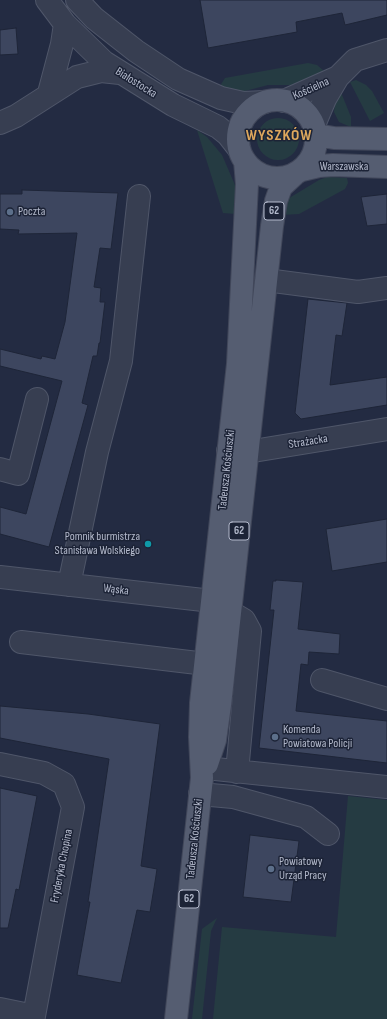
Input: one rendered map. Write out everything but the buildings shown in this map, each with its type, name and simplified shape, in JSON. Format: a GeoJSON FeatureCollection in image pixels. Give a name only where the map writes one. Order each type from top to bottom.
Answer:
{"type":"FeatureCollection","features":[{"type":"Feature","properties":{"kind":"main road"},"geometry":{"type":"LineString","coordinates":[[275,101],[302,109],[315,130],[314,154],[298,172],[283,178],[267,177],[252,169],[242,155],[238,137],[240,125],[246,115],[255,107],[275,101]]}},
{"type":"Feature","properties":{"kind":"main road"},"geometry":{"type":"LineString","coordinates":[[315,130],[334,138],[387,139]]}},
{"type":"Feature","properties":{"kind":"main road","name":"Tadeusza Kościuszki"},"geometry":{"type":"LineString","coordinates":[[238,452],[238,364],[247,184],[242,155]]}},
{"type":"Feature","properties":{"kind":"main road","name":"Warszawska"},"geometry":{"type":"LineString","coordinates":[[298,172],[333,165],[387,167]]}},
{"type":"Feature","properties":{"kind":"main road","name":"62"},"geometry":{"type":"LineString","coordinates":[[266,280],[276,201],[281,187],[298,172]]}},
{"type":"Feature","properties":{"kind":"main road","name":"Tadeusza Kościuszki"},"geometry":{"type":"LineString","coordinates":[[176,1019],[203,780],[215,740],[221,606],[238,452],[262,313],[266,280]]}},
{"type":"Feature","properties":{"kind":"main road","name":"Tadeusza Kościuszki"},"geometry":{"type":"LineString","coordinates":[[203,780],[200,737],[206,664],[221,606]]}},
{"type":"Feature","properties":{"kind":"street","name":"Białostocka"},"geometry":{"type":"LineString","coordinates":[[47,0],[65,24],[104,62],[173,105],[218,127],[228,136],[242,155]]}},
{"type":"Feature","properties":{"kind":"street"},"geometry":{"type":"LineString","coordinates":[[78,0],[94,18],[136,51],[178,78],[221,98],[243,103],[275,101]]}},
{"type":"Feature","properties":{"kind":"street"},"geometry":{"type":"LineString","coordinates":[[49,93],[62,44],[65,24]]}},
{"type":"Feature","properties":{"kind":"street","name":"Kościelna"},"geometry":{"type":"LineString","coordinates":[[315,130],[338,77],[355,60],[387,50]]}},
{"type":"Feature","properties":{"kind":"street"},"geometry":{"type":"LineString","coordinates":[[0,123],[16,116],[49,93],[77,77],[88,73],[101,71],[120,73]]}},
{"type":"Feature","properties":{"kind":"street","name":"Kościelna"},"geometry":{"type":"LineString","coordinates":[[275,101],[338,77]]}},
{"type":"Feature","properties":{"kind":"street"},"geometry":{"type":"LineString","coordinates":[[69,584],[97,452],[120,361],[139,196]]}},
{"type":"Feature","properties":{"kind":"street"},"geometry":{"type":"LineString","coordinates":[[266,280],[358,292],[387,288]]}},
{"type":"Feature","properties":{"kind":"street"},"geometry":{"type":"LineString","coordinates":[[0,469],[18,474],[37,399]]}},
{"type":"Feature","properties":{"kind":"street","name":"Strażacka"},"geometry":{"type":"LineString","coordinates":[[238,452],[387,429]]}},
{"type":"Feature","properties":{"kind":"street","name":"Wąska"},"geometry":{"type":"LineString","coordinates":[[0,577],[69,584],[221,606]]}},
{"type":"Feature","properties":{"kind":"street"},"geometry":{"type":"LineString","coordinates":[[221,606],[244,620],[250,631],[237,772]]}},
{"type":"Feature","properties":{"kind":"street"},"geometry":{"type":"LineString","coordinates":[[22,642],[206,664]]}},
{"type":"Feature","properties":{"kind":"street"},"geometry":{"type":"LineString","coordinates":[[322,680],[387,699]]}},
{"type":"Feature","properties":{"kind":"street","name":"Fryderyka Chopina"},"geometry":{"type":"LineString","coordinates":[[0,764],[44,773],[64,784],[73,807],[34,1017],[0,1009]]}},
{"type":"Feature","properties":{"kind":"street"},"geometry":{"type":"LineString","coordinates":[[203,780],[237,772],[387,788]]}},
{"type":"Feature","properties":{"kind":"street"},"geometry":{"type":"LineString","coordinates":[[203,780],[233,797],[306,817],[328,834]]}},
{"type":"Feature","properties":{"kind":"shaded area"},"geometry":{"type":"Polygon","coordinates":[[[308,63],[317,65],[324,71],[312,79],[292,85],[268,85],[245,91],[236,91],[220,86],[225,78],[308,63]]]}},
{"type":"Feature","properties":{"kind":"shaded area"},"geometry":{"type":"Polygon","coordinates":[[[356,80],[366,85],[372,91],[384,113],[370,121],[350,82],[356,80]]]}},
{"type":"Feature","properties":{"kind":"shaded area"},"geometry":{"type":"Polygon","coordinates":[[[340,90],[351,117],[351,127],[339,122],[334,112],[340,90]]]}},
{"type":"Feature","properties":{"kind":"shaded area"},"geometry":{"type":"Polygon","coordinates":[[[278,118],[293,124],[299,139],[293,154],[278,160],[263,154],[257,139],[263,124],[278,118]]]}},
{"type":"Feature","properties":{"kind":"shaded area"},"geometry":{"type":"Polygon","coordinates":[[[197,130],[207,137],[222,155],[238,192],[236,214],[223,213],[197,130]]]}},
{"type":"Feature","properties":{"kind":"shaded area"},"geometry":{"type":"Polygon","coordinates":[[[327,177],[347,178],[348,183],[345,189],[299,214],[281,215],[286,200],[319,180],[327,177]]]}},
{"type":"Feature","properties":{"kind":"shaded area"},"geometry":{"type":"Polygon","coordinates":[[[348,796],[387,800],[387,1019],[213,1019],[222,927],[336,937],[348,796]]]}},
{"type":"Feature","properties":{"kind":"shaded area"},"geometry":{"type":"Polygon","coordinates":[[[217,918],[211,931],[202,1019],[192,1019],[202,929],[217,918]]]}},
{"type":"Feature","properties":{"kind":"place","name":"Poczta"},"geometry":{"type":"Point","coordinates":[10,212]}},
{"type":"Feature","properties":{"kind":"place","name":"Pomnik burmistrza Stanisława Wolskiego"},"geometry":{"type":"Point","coordinates":[148,544]}},
{"type":"Feature","properties":{"kind":"place","name":"Komenda Powiatowa Policji"},"geometry":{"type":"Point","coordinates":[275,737]}},
{"type":"Feature","properties":{"kind":"place","name":"Powiatowy Urząd Pracy"},"geometry":{"type":"Point","coordinates":[271,869]}},
{"type":"Feature","properties":{"kind":"district","name":"WYSZKÓW"},"geometry":{"type":"Point","coordinates":[279,136]}}]}
